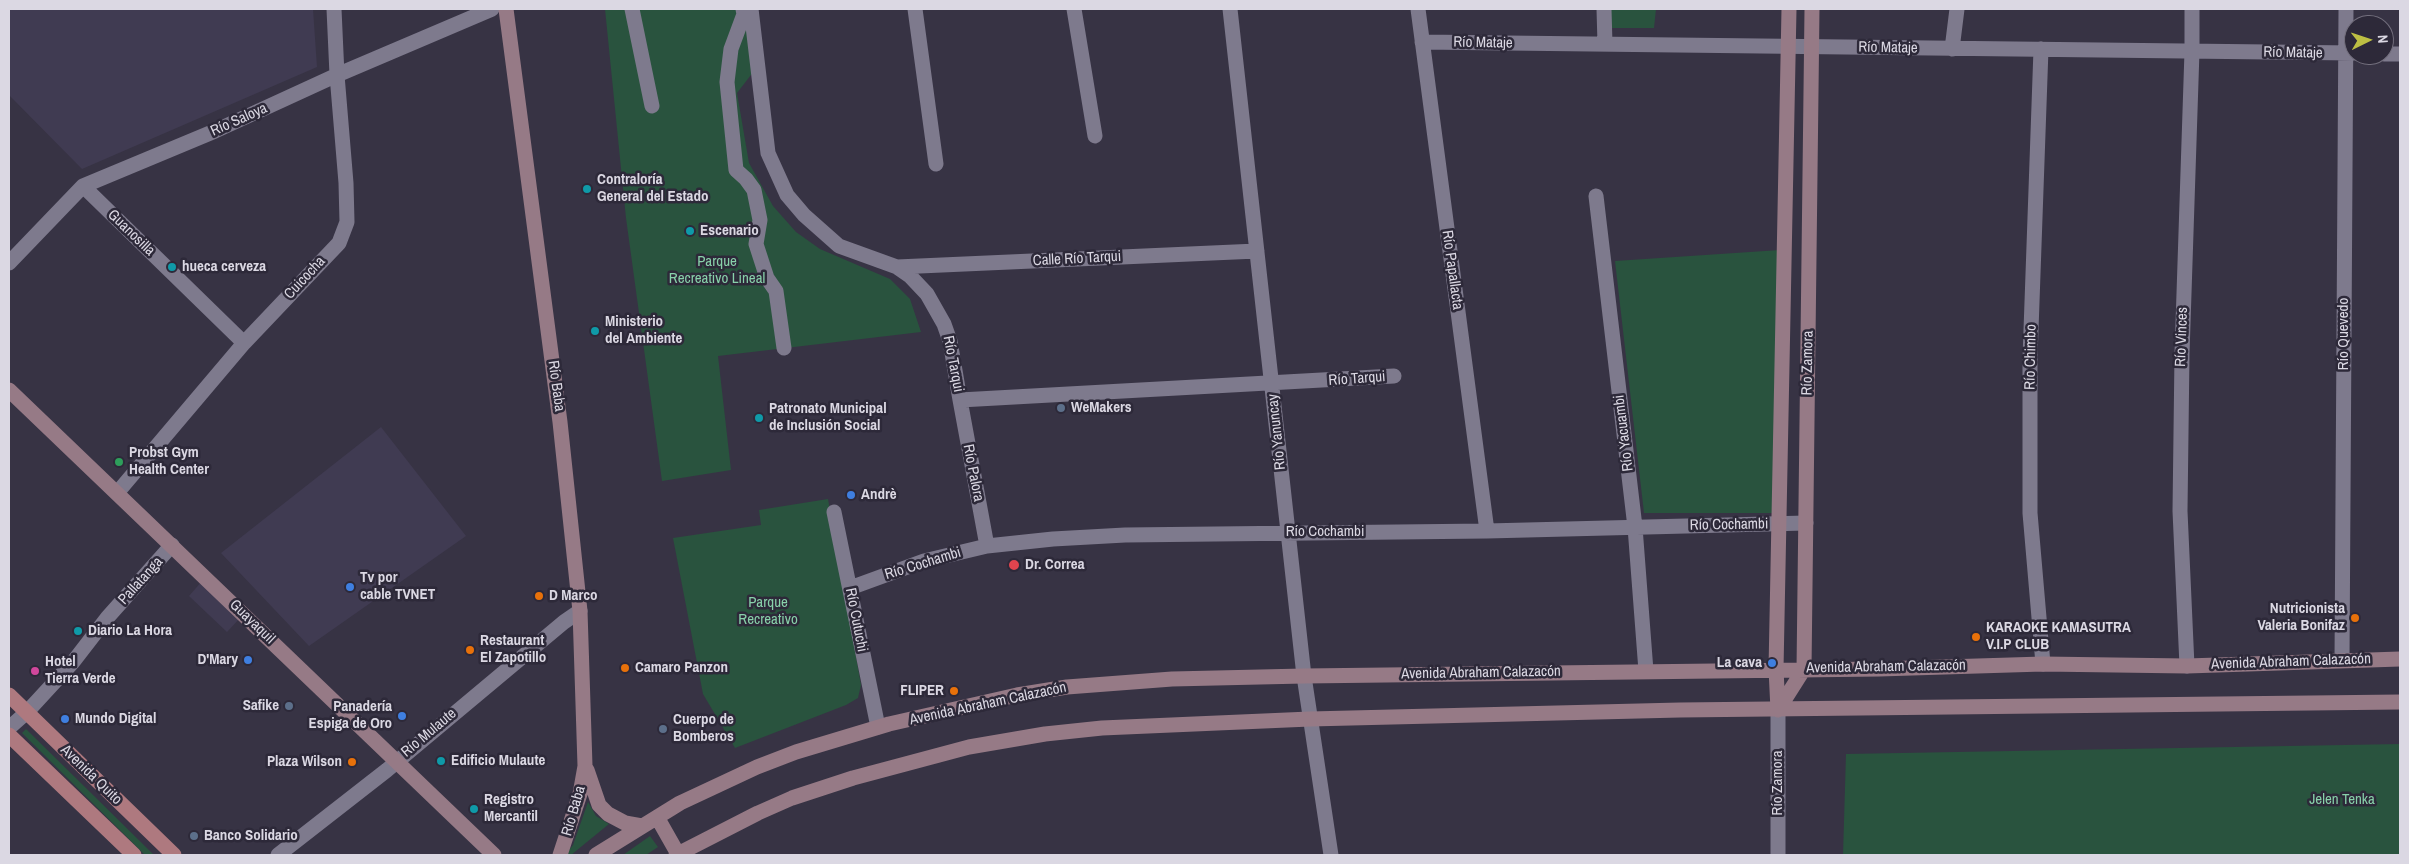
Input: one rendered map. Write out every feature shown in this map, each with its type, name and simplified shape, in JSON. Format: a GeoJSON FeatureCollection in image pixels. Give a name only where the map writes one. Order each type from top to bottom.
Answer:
{"type":"FeatureCollection","features":[{"type":"Feature","properties":{"kind":"main road","name":"Río Baba"},"geometry":{"type":"LineString","coordinates":[[506,9],[560,422],[580,611],[586,766],[578,802],[560,855]]}},
{"type":"Feature","properties":{"kind":"main road","name":"Río Zamora"},"geometry":{"type":"LineString","coordinates":[[1778,710],[1776,669],[1789,9]]}},
{"type":"Feature","properties":{"kind":"main road","name":"Río Zamora"},"geometry":{"type":"LineString","coordinates":[[1804,669],[1812,9]]}},
{"type":"Feature","properties":{"kind":"main road","name":"Guayaquil"},"geometry":{"type":"LineString","coordinates":[[9,390],[494,855]]}},
{"type":"Feature","properties":{"kind":"main road","name":"Avenida Abraham Calazacón"},"geometry":{"type":"LineString","coordinates":[[596,855],[680,803],[757,767],[841,737],[1018,694],[1067,687],[1172,679],[1304,676],[1880,669],[2043,664],[2187,666],[2400,659]]}},
{"type":"Feature","properties":{"kind":"main road"},"geometry":{"type":"LineString","coordinates":[[1778,710],[1804,669]]}},
{"type":"Feature","properties":{"kind":"main road","name":"Avenida Quito"},"geometry":{"type":"LineString","coordinates":[[9,695],[174,855]]}},
{"type":"Feature","properties":{"kind":"main road"},"geometry":{"type":"LineString","coordinates":[[657,817],[677,855],[722,830],[792,798],[862,775],[969,747],[1045,734],[1102,728],[1310,719],[1680,710],[2400,702]]}},
{"type":"Feature","properties":{"kind":"main road","name":"Avenida Quito"},"geometry":{"type":"LineString","coordinates":[[9,735],[134,855]]}},
{"type":"Feature","properties":{"kind":"main road","name":"Río Baba"},"geometry":{"type":"LineString","coordinates":[[586,766],[600,805],[608,814],[625,823],[642,826]]}},
{"type":"Feature","properties":{"kind":"street","name":"Cuicocha"},"geometry":{"type":"LineString","coordinates":[[117,493],[244,343],[339,243],[347,222],[334,9]]}},
{"type":"Feature","properties":{"kind":"street","name":"Río Saloya"},"geometry":{"type":"LineString","coordinates":[[9,263],[83,186],[215,131],[337,75],[492,9]]}},
{"type":"Feature","properties":{"kind":"street"},"geometry":{"type":"LineString","coordinates":[[632,9],[652,106]]}},
{"type":"Feature","properties":{"kind":"street"},"geometry":{"type":"LineString","coordinates":[[743,9],[744,14],[731,49],[727,82],[736,170],[754,190],[760,220],[756,244],[767,278],[776,291],[784,348]]}},
{"type":"Feature","properties":{"kind":"street","name":"Río Tarqui"},"geometry":{"type":"LineString","coordinates":[[751,9],[768,153],[787,196],[804,215],[839,246],[897,267],[910,276],[927,294],[944,324],[950,341],[960,400],[1394,376]]}},
{"type":"Feature","properties":{"kind":"street"},"geometry":{"type":"LineString","coordinates":[[915,9],[936,164]]}},
{"type":"Feature","properties":{"kind":"street"},"geometry":{"type":"LineString","coordinates":[[1074,9],[1095,136]]}},
{"type":"Feature","properties":{"kind":"street","name":"Río Yanuncay"},"geometry":{"type":"LineString","coordinates":[[1230,9],[1304,676],[1331,855]]}},
{"type":"Feature","properties":{"kind":"street","name":"Río Papallacta"},"geometry":{"type":"LineString","coordinates":[[1418,9],[1487,531]]}},
{"type":"Feature","properties":{"kind":"street"},"geometry":{"type":"LineString","coordinates":[[1604,9],[1605,44]]}},
{"type":"Feature","properties":{"kind":"street"},"geometry":{"type":"LineString","coordinates":[[1952,50],[1957,9]]}},
{"type":"Feature","properties":{"kind":"street","name":"Río Vinces"},"geometry":{"type":"LineString","coordinates":[[2187,666],[2180,511],[2182,354],[2192,9]]}},
{"type":"Feature","properties":{"kind":"street","name":"Río Mataje"},"geometry":{"type":"LineString","coordinates":[[1422,42],[1812,46],[1952,50],[2041,49],[2344,53]]}},
{"type":"Feature","properties":{"kind":"street","name":"Río Chimbo"},"geometry":{"type":"LineString","coordinates":[[2041,49],[2030,358],[2030,513],[2043,664]]}},
{"type":"Feature","properties":{"kind":"street","name":"Río Quevedo"},"geometry":{"type":"LineString","coordinates":[[2342,660],[2350,65]]}},
{"type":"Feature","properties":{"kind":"street","name":"Guanosilla"},"geometry":{"type":"LineString","coordinates":[[83,186],[244,343]]}},
{"type":"Feature","properties":{"kind":"street","name":"Río Yacuambi"},"geometry":{"type":"LineString","coordinates":[[1596,196],[1634,527],[1646,671]]}},
{"type":"Feature","properties":{"kind":"street","name":"Calle Río Tarqui"},"geometry":{"type":"LineString","coordinates":[[897,267],[1257,251]]}},
{"type":"Feature","properties":{"kind":"street","name":"Río Palora"},"geometry":{"type":"LineString","coordinates":[[960,400],[987,546]]}},
{"type":"Feature","properties":{"kind":"street","name":"Río Cutuchi"},"geometry":{"type":"LineString","coordinates":[[834,512],[878,727]]}},
{"type":"Feature","properties":{"kind":"street","name":"Río Cochambi"},"geometry":{"type":"LineString","coordinates":[[850,588],[924,561],[987,546],[1125,535],[1487,531],[1806,522]]}},
{"type":"Feature","properties":{"kind":"street","name":"Pallatanga"},"geometry":{"type":"LineString","coordinates":[[9,728],[27,712],[73,662],[107,618],[172,545]]}},
{"type":"Feature","properties":{"kind":"street","name":"Río Mulaute"},"geometry":{"type":"LineString","coordinates":[[278,855],[580,611]]}},
{"type":"Feature","properties":{"kind":"street","name":"Río Zamora"},"geometry":{"type":"LineString","coordinates":[[1778,710],[1778,855]]}},
{"type":"Feature","properties":{"kind":"shaded area"},"geometry":{"type":"Polygon","coordinates":[[[9,9],[313,9],[317,67],[82,169],[9,95],[9,9]]]}},
{"type":"Feature","properties":{"kind":"shaded area"},"geometry":{"type":"Polygon","coordinates":[[[381,427],[466,536],[309,646],[221,553],[381,427]]]}},
{"type":"Feature","properties":{"kind":"shaded area"},"geometry":{"type":"Polygon","coordinates":[[[203,580],[241,617],[227,632],[189,596],[203,580]]]}},
{"type":"Feature","properties":{"kind":"green space","name":"Parque Recreativo Lineal"},"geometry":{"type":"Polygon","coordinates":[[[605,9],[747,9],[754,71],[737,93],[749,163],[773,206],[796,232],[820,249],[890,279],[910,299],[921,332],[718,356],[731,470],[662,481],[626,218],[605,9]]]}},
{"type":"Feature","properties":{"kind":"green space"},"geometry":{"type":"Polygon","coordinates":[[[1609,9],[1656,9],[1654,28],[1608,28],[1609,9]]]}},
{"type":"Feature","properties":{"kind":"green space"},"geometry":{"type":"Polygon","coordinates":[[[1780,250],[1774,513],[1644,513],[1615,261],[1780,250]]]}},
{"type":"Feature","properties":{"kind":"green space","name":"Parque Recreativo"},"geometry":{"type":"Polygon","coordinates":[[[828,499],[861,685],[858,698],[846,705],[735,748],[703,694],[673,538],[761,525],[759,510],[828,499]]]}},
{"type":"Feature","properties":{"kind":"green space"},"geometry":{"type":"Polygon","coordinates":[[[26,729],[154,855],[145,855],[22,733],[26,729]]]}},
{"type":"Feature","properties":{"kind":"green space","name":"Jelen Tenka"},"geometry":{"type":"Polygon","coordinates":[[[2400,744],[2400,855],[1843,855],[1846,754],[2400,744]]]}},
{"type":"Feature","properties":{"kind":"green space"},"geometry":{"type":"Polygon","coordinates":[[[588,802],[596,816],[609,824],[571,855],[565,855],[573,845],[588,802]]]}},
{"type":"Feature","properties":{"kind":"green space"},"geometry":{"type":"Polygon","coordinates":[[[650,836],[658,847],[646,855],[623,855],[650,836]]]}},
{"type":"Feature","properties":{"kind":"place","name":"Contraloría General del Estado"},"geometry":{"type":"Point","coordinates":[587,189]}},
{"type":"Feature","properties":{"kind":"place","name":"Escenario"},"geometry":{"type":"Point","coordinates":[690,231]}},
{"type":"Feature","properties":{"kind":"place","name":"hueca cerveza"},"geometry":{"type":"Point","coordinates":[172,267]}},
{"type":"Feature","properties":{"kind":"place","name":"Ministerio del Ambiente"},"geometry":{"type":"Point","coordinates":[595,331]}},
{"type":"Feature","properties":{"kind":"place","name":"WeMakers"},"geometry":{"type":"Point","coordinates":[1061,408]}},
{"type":"Feature","properties":{"kind":"place","name":"Patronato Municipal de Inclusión Social"},"geometry":{"type":"Point","coordinates":[759,418]}},
{"type":"Feature","properties":{"kind":"place","name":"Probst Gym Health Center"},"geometry":{"type":"Point","coordinates":[119,462]}},
{"type":"Feature","properties":{"kind":"place","name":"Andrè"},"geometry":{"type":"Point","coordinates":[851,495]}},
{"type":"Feature","properties":{"kind":"place","name":"Dr. Correa"},"geometry":{"type":"Point","coordinates":[1014,565]}},
{"type":"Feature","properties":{"kind":"place","name":"Tv por cable TVNET"},"geometry":{"type":"Point","coordinates":[350,587]}},
{"type":"Feature","properties":{"kind":"place","name":"D Marco"},"geometry":{"type":"Point","coordinates":[539,596]}},
{"type":"Feature","properties":{"kind":"place","name":"Nutricionista Valeria Bonifaz"},"geometry":{"type":"Point","coordinates":[2355,618]}},
{"type":"Feature","properties":{"kind":"place","name":"Diario La Hora"},"geometry":{"type":"Point","coordinates":[78,631]}},
{"type":"Feature","properties":{"kind":"place","name":"KARAOKE KAMASUTRA V.I.P CLUB"},"geometry":{"type":"Point","coordinates":[1976,637]}},
{"type":"Feature","properties":{"kind":"place","name":"Restaurant El Zapotillo"},"geometry":{"type":"Point","coordinates":[470,650]}},
{"type":"Feature","properties":{"kind":"place","name":"D'Mary"},"geometry":{"type":"Point","coordinates":[248,660]}},
{"type":"Feature","properties":{"kind":"place","name":"La cava"},"geometry":{"type":"Point","coordinates":[1772,663]}},
{"type":"Feature","properties":{"kind":"place","name":"Camaro Panzon"},"geometry":{"type":"Point","coordinates":[625,668]}},
{"type":"Feature","properties":{"kind":"place","name":"Hotel Tierra Verde"},"geometry":{"type":"Point","coordinates":[35,671]}},
{"type":"Feature","properties":{"kind":"place","name":"FLIPER"},"geometry":{"type":"Point","coordinates":[954,691]}},
{"type":"Feature","properties":{"kind":"place","name":"Safike"},"geometry":{"type":"Point","coordinates":[289,706]}},
{"type":"Feature","properties":{"kind":"place","name":"Panadería Espiga de Oro"},"geometry":{"type":"Point","coordinates":[402,716]}},
{"type":"Feature","properties":{"kind":"place","name":"Mundo Digital"},"geometry":{"type":"Point","coordinates":[65,719]}},
{"type":"Feature","properties":{"kind":"place","name":"Cuerpo de Bomberos"},"geometry":{"type":"Point","coordinates":[663,729]}},
{"type":"Feature","properties":{"kind":"place","name":"Edificio Mulaute"},"geometry":{"type":"Point","coordinates":[441,761]}},
{"type":"Feature","properties":{"kind":"place","name":"Plaza Wilson"},"geometry":{"type":"Point","coordinates":[352,762]}},
{"type":"Feature","properties":{"kind":"place","name":"Registro Mercantil"},"geometry":{"type":"Point","coordinates":[474,809]}},
{"type":"Feature","properties":{"kind":"place","name":"Banco Solidario"},"geometry":{"type":"Point","coordinates":[194,836]}}]}
